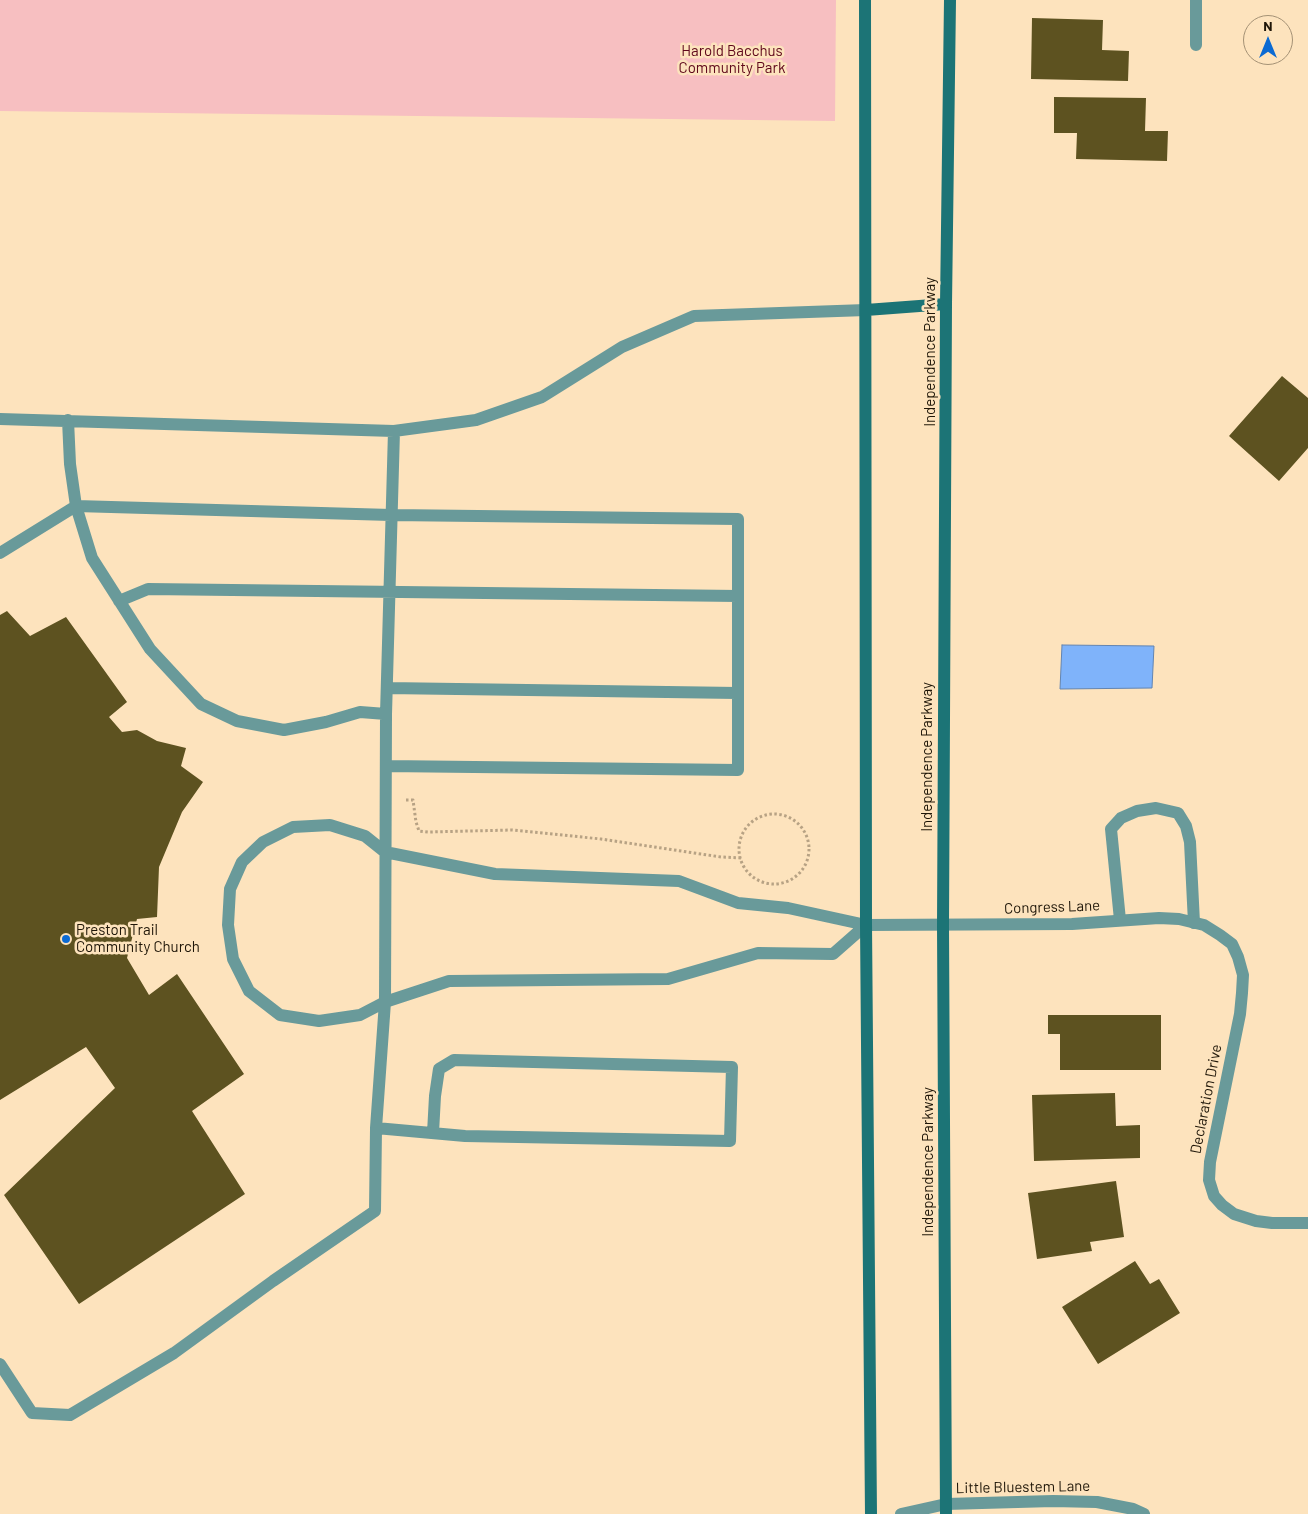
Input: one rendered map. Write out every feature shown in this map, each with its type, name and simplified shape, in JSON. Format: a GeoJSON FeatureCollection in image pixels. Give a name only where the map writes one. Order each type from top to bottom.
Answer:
{"type":"FeatureCollection","features":[{"type":"Feature","properties":{"kind":"main road"},"geometry":{"type":"LineString","coordinates":[[865,0],[866,925],[871,1514]]}},
{"type":"Feature","properties":{"kind":"main road","name":"Independence Parkway"},"geometry":{"type":"LineString","coordinates":[[946,1509],[943,925],[946,304],[950,0]]}},
{"type":"Feature","properties":{"kind":"main road"},"geometry":{"type":"LineString","coordinates":[[866,310],[946,304]]}},
{"type":"Feature","properties":{"kind":"street"},"geometry":{"type":"LineString","coordinates":[[1196,0],[1196,45]]}},
{"type":"Feature","properties":{"kind":"street"},"geometry":{"type":"LineString","coordinates":[[0,419],[394,431],[476,420],[542,397],[622,347],[694,316],[866,310]]}},
{"type":"Feature","properties":{"kind":"street"},"geometry":{"type":"LineString","coordinates":[[68,420],[70,464],[76,506],[92,558],[150,649],[201,704],[237,721],[284,730],[326,722],[360,712],[386,714]]}},
{"type":"Feature","properties":{"kind":"street"},"geometry":{"type":"LineString","coordinates":[[0,1364],[32,1414],[70,1415],[174,1353],[272,1281],[375,1211],[376,1128],[385,1002],[386,714],[394,431]]}},
{"type":"Feature","properties":{"kind":"street"},"geometry":{"type":"LineString","coordinates":[[0,553],[76,506],[391,514],[738,519],[738,770],[386,766]]}},
{"type":"Feature","properties":{"kind":"street"},"geometry":{"type":"LineString","coordinates":[[119,601],[148,589],[738,596]]}},
{"type":"Feature","properties":{"kind":"street"},"geometry":{"type":"LineString","coordinates":[[387,688],[737,693]]}},
{"type":"Feature","properties":{"kind":"street"},"geometry":{"type":"LineString","coordinates":[[1120,920],[1111,829],[1121,818],[1137,811],[1156,808],[1178,813],[1186,826],[1190,842],[1194,922]]}},
{"type":"Feature","properties":{"kind":"street"},"geometry":{"type":"LineString","coordinates":[[385,852],[365,836],[330,825],[293,828],[263,842],[242,862],[230,889],[228,925],[232,959],[249,991],[280,1015],[319,1021],[360,1015],[385,1002],[449,981],[668,979],[758,953],[833,954],[866,925]]}},
{"type":"Feature","properties":{"kind":"street","name":"Congress Lane"},"geometry":{"type":"LineString","coordinates":[[385,852],[495,874],[679,881],[738,903],[788,908],[866,925],[1072,924],[1159,918],[1179,919],[1204,925],[1232,944]]}},
{"type":"Feature","properties":{"kind":"street","name":"Declaration Drive"},"geometry":{"type":"LineString","coordinates":[[1232,944],[1243,975],[1240,1014],[1210,1162],[1209,1180],[1214,1196],[1234,1214],[1272,1223],[1308,1223]]}},
{"type":"Feature","properties":{"kind":"street"},"geometry":{"type":"LineString","coordinates":[[376,1128],[465,1136],[730,1141],[732,1067],[454,1060],[439,1069],[433,1133]]}},
{"type":"Feature","properties":{"kind":"street","name":"Little Bluestem Lane"},"geometry":{"type":"LineString","coordinates":[[901,1514],[1053,1501],[1097,1502],[1144,1514]]}},
{"type":"Feature","properties":{"kind":"path"},"geometry":{"type":"LineString","coordinates":[[385,801],[413,800],[419,831],[512,830],[601,839],[721,857],[741,858]]}},
{"type":"Feature","properties":{"kind":"path"},"geometry":{"type":"LineString","coordinates":[[769,814],[786,816],[800,824],[807,834],[810,845],[809,856],[800,873],[787,882],[775,884],[762,882],[751,875],[742,864],[741,858],[739,851],[741,837],[747,826],[758,818],[769,814]]}},
{"type":"Feature","properties":{"kind":"green space","name":"Harold Bacchus Community Park"},"geometry":{"type":"Polygon","coordinates":[[[0,0],[836,0],[835,121],[0,111],[0,0]]]}},
{"type":"Feature","properties":{"kind":"water"},"geometry":{"type":"Polygon","coordinates":[[[1062,645],[1154,646],[1152,688],[1060,689],[1062,645]]]}},
{"type":"Feature","properties":{"kind":"building"},"geometry":{"type":"Polygon","coordinates":[[[1032,18],[1103,20],[1102,50],[1129,51],[1128,81],[1031,79],[1032,18]]]}},
{"type":"Feature","properties":{"kind":"building"},"geometry":{"type":"Polygon","coordinates":[[[1054,97],[1146,98],[1145,131],[1168,131],[1167,161],[1076,159],[1077,133],[1054,133],[1054,97]]]}},
{"type":"Feature","properties":{"kind":"building"},"geometry":{"type":"Polygon","coordinates":[[[1282,376],[1308,398],[1308,448],[1279,481],[1229,436],[1282,376]]]}},
{"type":"Feature","properties":{"kind":"building","name":"Preston Trail Community Church"},"geometry":{"type":"Polygon","coordinates":[[[7,611],[30,636],[66,617],[127,702],[109,717],[122,732],[137,730],[157,741],[186,748],[181,766],[203,782],[182,812],[159,867],[157,917],[137,919],[127,958],[149,995],[177,974],[244,1074],[192,1111],[245,1194],[79,1304],[4,1195],[115,1088],[86,1047],[0,1100],[0,615],[7,611]]]}},
{"type":"Feature","properties":{"kind":"building"},"geometry":{"type":"Polygon","coordinates":[[[1048,1015],[1161,1015],[1161,1070],[1060,1070],[1060,1034],[1048,1034],[1048,1015]]]}},
{"type":"Feature","properties":{"kind":"building"},"geometry":{"type":"Polygon","coordinates":[[[1115,1093],[1116,1126],[1140,1125],[1140,1158],[1034,1161],[1032,1095],[1115,1093]]]}},
{"type":"Feature","properties":{"kind":"building"},"geometry":{"type":"Polygon","coordinates":[[[1116,1181],[1124,1237],[1090,1242],[1092,1251],[1037,1259],[1028,1193],[1116,1181]]]}},
{"type":"Feature","properties":{"kind":"building"},"geometry":{"type":"Polygon","coordinates":[[[1135,1261],[1150,1284],[1159,1279],[1180,1313],[1098,1364],[1062,1307],[1135,1261]]]}},
{"type":"Feature","properties":{"kind":"place","name":"Preston Trail Community Church"},"geometry":{"type":"Point","coordinates":[66,939]}}]}
